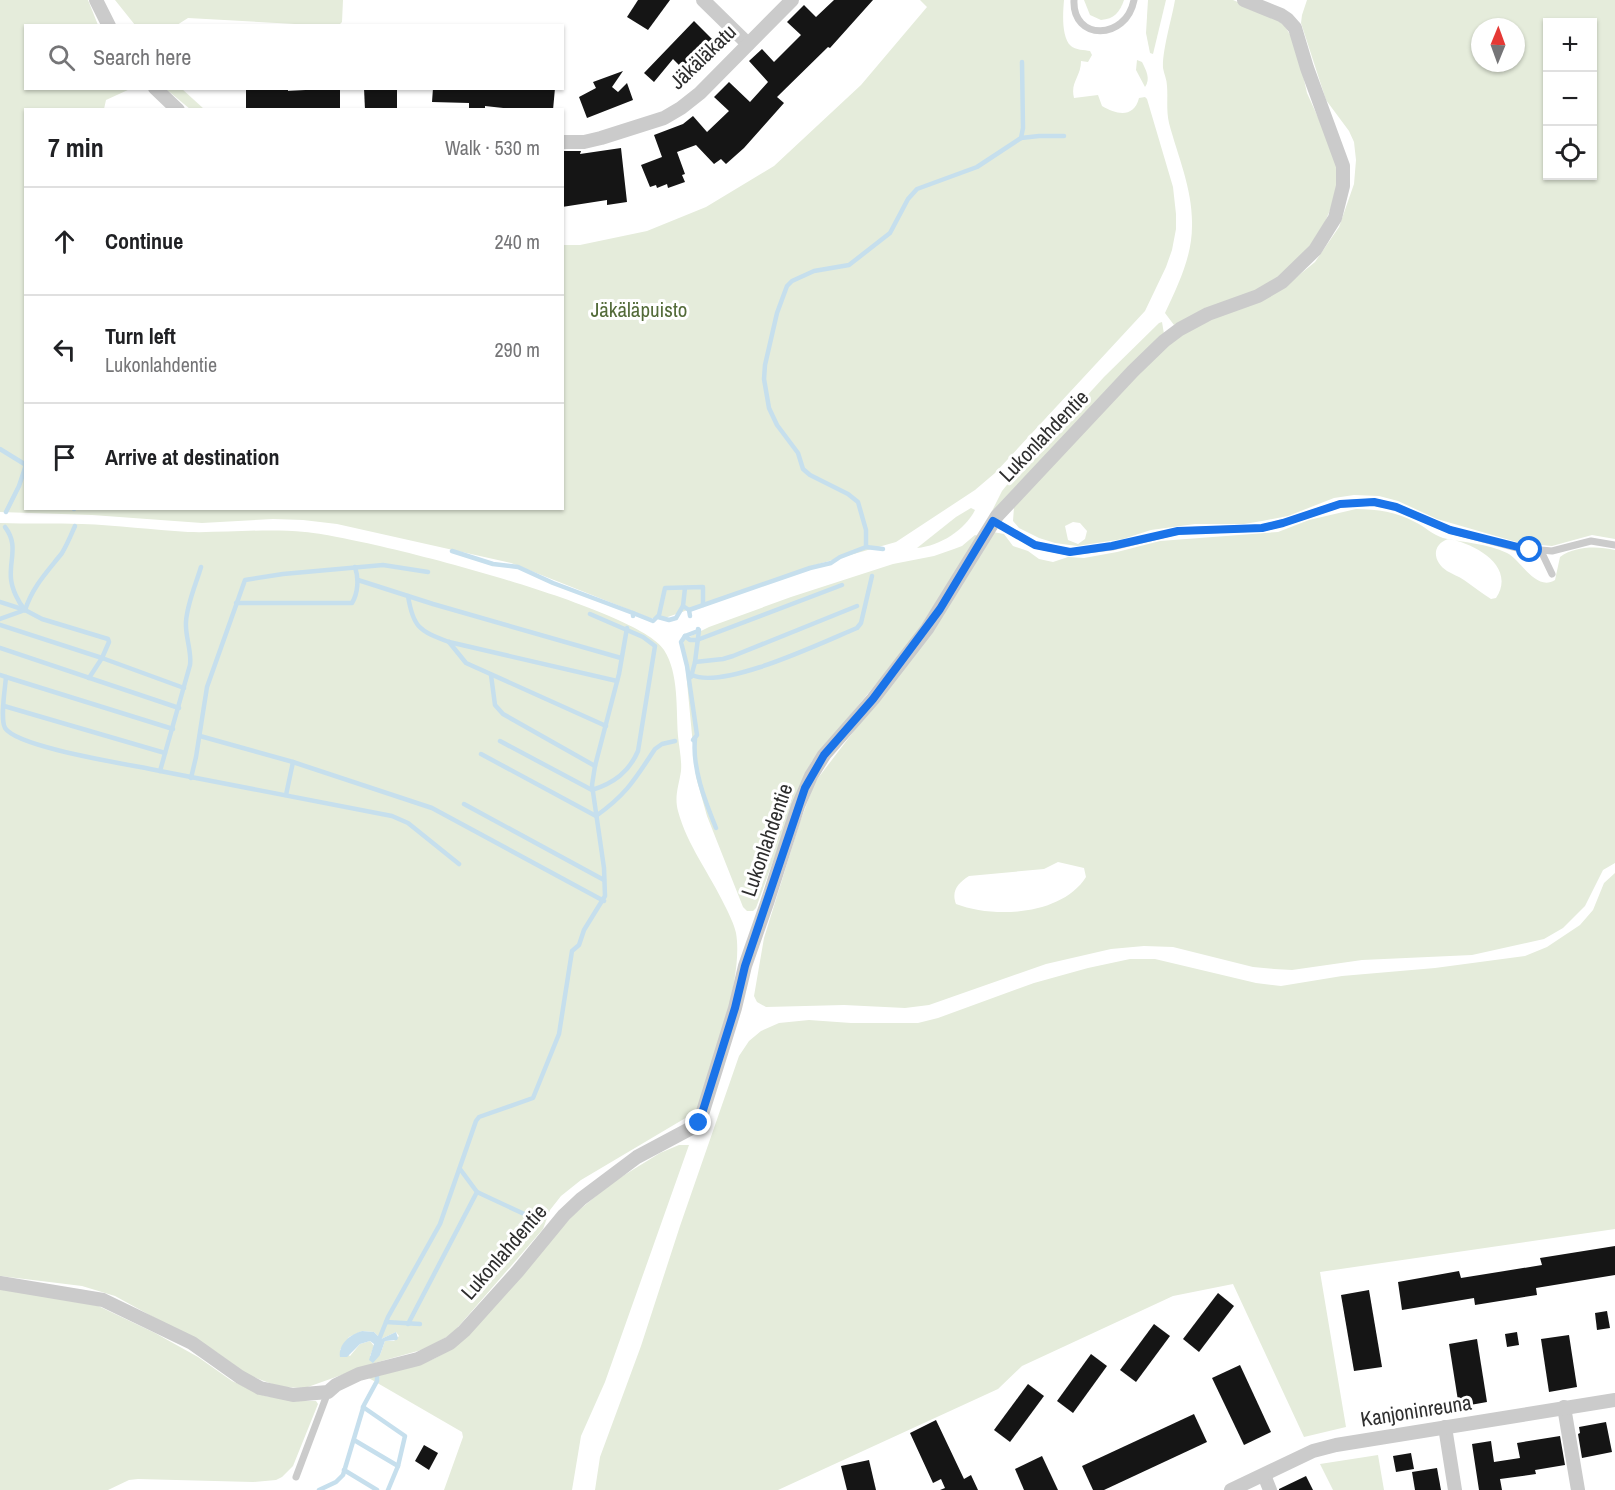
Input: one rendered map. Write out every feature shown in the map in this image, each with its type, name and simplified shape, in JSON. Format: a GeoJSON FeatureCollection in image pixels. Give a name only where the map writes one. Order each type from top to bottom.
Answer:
{"type":"FeatureCollection","features":[{"type":"Feature","properties":{"kind":"street"},"geometry":{"type":"LineString","coordinates":[[96,0],[108,24]]}},
{"type":"Feature","properties":{"kind":"street"},"geometry":{"type":"LineString","coordinates":[[702,0],[748,44]]}},
{"type":"Feature","properties":{"kind":"street","name":"Jäkäläkatu"},"geometry":{"type":"LineString","coordinates":[[564,142],[589,141],[664,118],[681,108],[700,93],[792,0]]}},
{"type":"Feature","properties":{"kind":"street","name":"Lukonlahdentie"},"geometry":{"type":"LineString","coordinates":[[0,1283],[103,1300],[192,1343],[240,1377],[260,1388],[294,1395],[328,1392],[336,1385],[359,1374],[418,1359],[450,1343],[518,1271],[564,1215],[581,1199],[637,1157],[699,1123],[735,1008],[745,966],[805,788],[824,755],[873,699],[940,609],[993,521],[1133,371],[1180,329],[1208,314],[1258,296],[1282,282],[1315,250],[1335,218],[1343,186],[1343,166],[1307,69],[1295,28],[1281,15],[1244,0]]}},
{"type":"Feature","properties":{"kind":"street"},"geometry":{"type":"LineString","coordinates":[[156,90],[176,108]]}},
{"type":"Feature","properties":{"kind":"street","name":"Kanjoninreuna"},"geometry":{"type":"LineString","coordinates":[[1232,1490],[1321,1449],[1615,1400]]}},
{"type":"Feature","properties":{"kind":"street"},"geometry":{"type":"LineString","coordinates":[[1564,1407],[1578,1490]]}},
{"type":"Feature","properties":{"kind":"street"},"geometry":{"type":"LineString","coordinates":[[1445,1428],[1455,1490]]}},
{"type":"Feature","properties":{"kind":"street"},"geometry":{"type":"LineString","coordinates":[[1264,1475],[1270,1490]]}},
{"type":"Feature","properties":{"kind":"lane"},"geometry":{"type":"LineString","coordinates":[[1074,0],[1074,10],[1078,20],[1086,27],[1101,30],[1112,29],[1125,21],[1131,12],[1134,0]]}},
{"type":"Feature","properties":{"kind":"lane"},"geometry":{"type":"LineString","coordinates":[[993,521],[1035,545],[1070,552],[1112,546],[1178,531],[1262,528],[1340,504],[1374,502],[1396,507],[1450,530],[1517,548],[1541,551],[1591,542],[1615,545]]}},
{"type":"Feature","properties":{"kind":"lane"},"geometry":{"type":"LineString","coordinates":[[1541,551],[1552,574]]}},
{"type":"Feature","properties":{"kind":"lane"},"geometry":{"type":"LineString","coordinates":[[296,1477],[328,1392]]}},
{"type":"Feature","properties":{"kind":"green space","name":"Jäkäläpuisto"},"geometry":{"type":"Polygon","coordinates":[[[0,0],[88,0],[98,24],[24,24],[24,90],[128,90],[106,100],[104,108],[24,108],[24,510],[564,510],[564,245],[580,245],[647,231],[706,207],[774,166],[861,85],[927,7],[920,0],[1064,0],[1063,24],[1068,42],[1075,48],[1090,51],[1092,55],[1088,62],[1081,61],[1073,88],[1074,98],[1098,95],[1102,106],[1119,113],[1133,109],[1139,98],[1147,99],[1173,187],[1176,229],[1166,267],[1145,311],[995,473],[975,490],[896,542],[815,565],[665,618],[650,618],[511,563],[337,524],[273,519],[202,523],[92,515],[0,512],[0,0]]]}},
{"type":"Feature","properties":{"kind":"green space"},"geometry":{"type":"Polygon","coordinates":[[[115,0],[343,0],[340,24],[188,18],[179,24],[134,24],[115,0]]]}},
{"type":"Feature","properties":{"kind":"green space"},"geometry":{"type":"Polygon","coordinates":[[[1084,0],[1124,0],[1116,14],[1101,20],[1090,15],[1084,0]]]}},
{"type":"Feature","properties":{"kind":"green space"},"geometry":{"type":"Polygon","coordinates":[[[1148,0],[1166,0],[1153,54],[1150,53],[1146,33],[1148,0]]]}},
{"type":"Feature","properties":{"kind":"green space"},"geometry":{"type":"Polygon","coordinates":[[[1175,0],[1233,0],[1273,17],[1284,25],[1296,44],[1307,93],[1330,144],[1339,175],[1333,203],[1325,222],[1313,244],[1298,262],[1265,287],[1174,325],[1165,313],[1187,260],[1192,226],[1188,187],[1168,118],[1167,84],[1163,68],[1175,0]]]}},
{"type":"Feature","properties":{"kind":"green space"},"geometry":{"type":"Polygon","coordinates":[[[1307,0],[1615,0],[1615,539],[1592,535],[1552,546],[1520,543],[1437,519],[1398,501],[1379,496],[1354,495],[1334,498],[1288,516],[1262,521],[1244,524],[1195,524],[1151,530],[1123,539],[1077,546],[1039,538],[1019,528],[1013,521],[1014,507],[1141,368],[1178,335],[1293,280],[1315,262],[1339,227],[1354,184],[1356,160],[1354,142],[1349,131],[1326,100],[1301,23],[1307,0]],[[1073,522],[1065,526],[1068,540],[1078,544],[1085,539],[1087,531],[1080,523],[1073,522]]]}},
{"type":"Feature","properties":{"kind":"green space"},"geometry":{"type":"Polygon","coordinates":[[[1137,60],[1142,62],[1147,74],[1148,81],[1145,87],[1136,70],[1137,60]]]}},
{"type":"Feature","properties":{"kind":"green space"},"geometry":{"type":"Polygon","coordinates":[[[167,90],[183,90],[203,108],[189,108],[167,90]]]}},
{"type":"Feature","properties":{"kind":"green space"},"geometry":{"type":"Polygon","coordinates":[[[1162,322],[1164,334],[991,518],[989,517],[1002,491],[1019,470],[1104,377],[1162,322]]]}},
{"type":"Feature","properties":{"kind":"green space"},"geometry":{"type":"Polygon","coordinates":[[[971,508],[975,510],[971,517],[951,536],[926,547],[917,548],[956,517],[971,508]]]}},
{"type":"Feature","properties":{"kind":"green space"},"geometry":{"type":"Polygon","coordinates":[[[1356,509],[1387,512],[1408,519],[1448,539],[1437,549],[1439,563],[1447,571],[1491,599],[1496,598],[1501,586],[1501,576],[1497,566],[1480,551],[1458,541],[1483,545],[1507,553],[1535,579],[1548,583],[1555,580],[1560,557],[1566,553],[1586,548],[1615,550],[1615,863],[1603,870],[1585,906],[1563,928],[1544,939],[1472,955],[1362,960],[1292,970],[1253,967],[1173,947],[1144,946],[1111,949],[1046,964],[929,1005],[905,1008],[844,1005],[766,1007],[757,1002],[754,996],[764,938],[800,822],[815,782],[922,642],[993,532],[1004,534],[1013,546],[1028,551],[1039,559],[1053,562],[1068,557],[1084,558],[1117,552],[1160,541],[1278,532],[1309,520],[1356,509]],[[1058,862],[1044,869],[969,876],[957,888],[954,895],[956,904],[972,909],[1008,912],[1027,910],[1061,899],[1075,890],[1086,877],[1084,868],[1058,862]]]}},
{"type":"Feature","properties":{"kind":"green space"},"geometry":{"type":"Polygon","coordinates":[[[0,523],[95,525],[188,532],[290,531],[336,537],[437,560],[554,595],[605,614],[643,633],[664,650],[672,669],[676,691],[681,758],[677,795],[678,811],[687,836],[719,894],[736,933],[737,952],[731,997],[719,1046],[699,1110],[581,1180],[561,1196],[550,1210],[543,1229],[452,1334],[425,1349],[378,1362],[305,1388],[280,1387],[248,1375],[215,1351],[115,1296],[82,1286],[0,1276],[0,523]],[[362,1331],[349,1337],[340,1350],[350,1356],[360,1344],[370,1341],[374,1346],[370,1356],[380,1355],[385,1341],[394,1341],[399,1336],[396,1332],[381,1339],[374,1332],[362,1331]]]}},
{"type":"Feature","properties":{"kind":"green space"},"geometry":{"type":"Polygon","coordinates":[[[975,535],[978,536],[910,643],[812,761],[805,774],[756,908],[753,911],[747,911],[743,907],[707,816],[696,777],[683,640],[709,627],[791,597],[893,564],[934,556],[954,549],[962,546],[975,535]]]}},
{"type":"Feature","properties":{"kind":"green space"},"geometry":{"type":"Polygon","coordinates":[[[1615,873],[1615,1229],[1320,1272],[1346,1427],[1304,1437],[1233,1284],[1173,1296],[1022,1366],[998,1389],[778,1490],[595,1490],[600,1457],[641,1346],[739,1056],[749,1041],[761,1031],[779,1023],[809,1020],[851,1023],[918,1023],[1034,983],[1130,959],[1155,959],[1256,983],[1281,986],[1342,976],[1435,968],[1525,956],[1547,947],[1580,925],[1593,910],[1604,883],[1615,873]]]}},
{"type":"Feature","properties":{"kind":"green space"},"geometry":{"type":"Polygon","coordinates":[[[679,1145],[689,1145],[605,1382],[581,1436],[572,1490],[444,1490],[463,1437],[462,1432],[367,1377],[430,1361],[452,1348],[463,1339],[573,1215],[613,1182],[660,1153],[679,1145]]]}},
{"type":"Feature","properties":{"kind":"green space"},"geometry":{"type":"Polygon","coordinates":[[[0,1289],[92,1303],[155,1333],[198,1357],[232,1381],[265,1396],[316,1401],[318,1404],[293,1466],[276,1480],[253,1482],[138,1479],[129,1480],[108,1490],[0,1490],[0,1289]]]}},
{"type":"Feature","properties":{"kind":"green space"},"geometry":{"type":"Polygon","coordinates":[[[1378,1455],[1384,1490],[1333,1490],[1320,1464],[1378,1455]]]}},
{"type":"Feature","properties":{"kind":"water"},"geometry":{"type":"Polygon","coordinates":[[[362,1331],[374,1332],[381,1339],[396,1332],[398,1338],[385,1341],[380,1355],[373,1363],[369,1360],[374,1344],[370,1341],[360,1344],[347,1357],[340,1357],[341,1348],[346,1340],[362,1331]]]}},
{"type":"Feature","properties":{"kind":"building"},"geometry":{"type":"Polygon","coordinates":[[[638,0],[670,0],[648,30],[627,17],[638,0]]]}},
{"type":"Feature","properties":{"kind":"building"},"geometry":{"type":"Polygon","coordinates":[[[834,0],[873,0],[830,48],[828,47],[777,97],[784,103],[744,148],[726,164],[721,159],[714,164],[696,145],[677,152],[685,174],[682,175],[685,182],[668,188],[667,184],[657,188],[656,185],[650,187],[641,165],[662,157],[654,135],[683,124],[693,116],[707,132],[729,111],[714,97],[729,82],[750,102],[768,82],[749,61],[762,49],[774,62],[801,35],[787,22],[804,5],[816,17],[834,0]]]}},
{"type":"Feature","properties":{"kind":"building"},"geometry":{"type":"Polygon","coordinates":[[[694,21],[712,39],[702,49],[706,53],[698,61],[694,57],[683,69],[673,59],[654,82],[644,73],[694,21]]]}},
{"type":"Feature","properties":{"kind":"building"},"geometry":{"type":"Polygon","coordinates":[[[623,71],[612,87],[618,92],[627,83],[633,100],[587,118],[579,97],[596,88],[593,82],[623,71]]]}},
{"type":"Feature","properties":{"kind":"building"},"geometry":{"type":"Polygon","coordinates":[[[246,90],[340,90],[340,108],[246,108],[246,90]]]}},
{"type":"Feature","properties":{"kind":"building"},"geometry":{"type":"Polygon","coordinates":[[[364,90],[397,90],[397,108],[365,108],[364,90]]]}},
{"type":"Feature","properties":{"kind":"building"},"geometry":{"type":"Polygon","coordinates":[[[433,90],[555,90],[553,108],[485,106],[485,108],[469,108],[469,103],[432,102],[433,90]]]}},
{"type":"Feature","properties":{"kind":"building"},"geometry":{"type":"Polygon","coordinates":[[[621,148],[627,202],[607,205],[607,200],[564,207],[564,151],[581,151],[580,154],[621,148]]]}},
{"type":"Feature","properties":{"kind":"building"},"geometry":{"type":"Polygon","coordinates":[[[1615,1246],[1615,1275],[1536,1288],[1537,1295],[1475,1305],[1474,1298],[1402,1310],[1398,1282],[1459,1271],[1461,1278],[1542,1265],[1540,1258],[1615,1246]]]}},
{"type":"Feature","properties":{"kind":"building"},"geometry":{"type":"Polygon","coordinates":[[[1369,1290],[1382,1367],[1354,1371],[1341,1295],[1369,1290]]]}},
{"type":"Feature","properties":{"kind":"building"},"geometry":{"type":"Polygon","coordinates":[[[1218,1293],[1234,1306],[1199,1352],[1183,1339],[1218,1293]]]}},
{"type":"Feature","properties":{"kind":"building"},"geometry":{"type":"Polygon","coordinates":[[[1607,1311],[1610,1328],[1597,1330],[1595,1313],[1607,1311]]]}},
{"type":"Feature","properties":{"kind":"building"},"geometry":{"type":"Polygon","coordinates":[[[1154,1324],[1170,1336],[1136,1382],[1120,1370],[1154,1324]]]}},
{"type":"Feature","properties":{"kind":"building"},"geometry":{"type":"Polygon","coordinates":[[[1517,1332],[1519,1345],[1507,1347],[1505,1334],[1517,1332]]]}},
{"type":"Feature","properties":{"kind":"building"},"geometry":{"type":"Polygon","coordinates":[[[1569,1335],[1577,1387],[1549,1392],[1541,1339],[1569,1335]]]}},
{"type":"Feature","properties":{"kind":"building"},"geometry":{"type":"Polygon","coordinates":[[[1477,1339],[1487,1402],[1459,1407],[1449,1344],[1477,1339]]]}},
{"type":"Feature","properties":{"kind":"building"},"geometry":{"type":"Polygon","coordinates":[[[1091,1354],[1107,1366],[1073,1413],[1057,1401],[1091,1354]]]}},
{"type":"Feature","properties":{"kind":"building"},"geometry":{"type":"Polygon","coordinates":[[[1240,1365],[1271,1432],[1244,1445],[1212,1378],[1240,1365]]]}},
{"type":"Feature","properties":{"kind":"building"},"geometry":{"type":"Polygon","coordinates":[[[1028,1384],[1044,1396],[1010,1442],[994,1430],[1028,1384]]]}},
{"type":"Feature","properties":{"kind":"building"},"geometry":{"type":"Polygon","coordinates":[[[1194,1414],[1207,1442],[1104,1490],[1093,1490],[1082,1466],[1194,1414]]]}},
{"type":"Feature","properties":{"kind":"building"},"geometry":{"type":"Polygon","coordinates":[[[936,1420],[964,1479],[971,1475],[978,1490],[940,1490],[945,1488],[941,1479],[933,1483],[910,1433],[936,1420]]]}},
{"type":"Feature","properties":{"kind":"building"},"geometry":{"type":"Polygon","coordinates":[[[1606,1422],[1612,1452],[1582,1458],[1579,1427],[1606,1422]]]}},
{"type":"Feature","properties":{"kind":"building"},"geometry":{"type":"Polygon","coordinates":[[[1560,1436],[1565,1465],[1535,1470],[1536,1474],[1500,1479],[1502,1490],[1479,1490],[1472,1444],[1491,1441],[1494,1462],[1520,1458],[1517,1443],[1560,1436]]]}},
{"type":"Feature","properties":{"kind":"building"},"geometry":{"type":"Polygon","coordinates":[[[424,1445],[438,1453],[429,1470],[415,1461],[424,1445]]]}},
{"type":"Feature","properties":{"kind":"building"},"geometry":{"type":"Polygon","coordinates":[[[1411,1453],[1414,1469],[1396,1472],[1393,1456],[1411,1453]]]}},
{"type":"Feature","properties":{"kind":"building"},"geometry":{"type":"Polygon","coordinates":[[[1042,1456],[1058,1490],[1024,1490],[1015,1469],[1042,1456]]]}},
{"type":"Feature","properties":{"kind":"building"},"geometry":{"type":"Polygon","coordinates":[[[869,1460],[876,1490],[847,1490],[841,1466],[869,1460]]]}},
{"type":"Feature","properties":{"kind":"building"},"geometry":{"type":"Polygon","coordinates":[[[1437,1468],[1441,1490],[1415,1490],[1412,1472],[1437,1468]]]}},
{"type":"Feature","properties":{"kind":"building"},"geometry":{"type":"Polygon","coordinates":[[[1306,1476],[1313,1490],[1279,1490],[1279,1489],[1306,1476]]]}},
{"type":"Feature","properties":{"kind":"waterway"},"geometry":{"type":"LineString","coordinates":[[689,610],[810,568],[831,563],[866,547],[866,530],[858,502],[803,469],[798,453],[777,425],[769,408],[764,379],[765,365],[777,313],[787,286],[792,281],[814,271],[849,265],[890,233],[908,199],[917,189],[977,167],[1021,138],[1023,128],[1022,62]]}},
{"type":"Feature","properties":{"kind":"waterway"},"geometry":{"type":"LineString","coordinates":[[1021,138],[1064,136]]}},
{"type":"Feature","properties":{"kind":"waterway"},"geometry":{"type":"LineString","coordinates":[[0,449],[24,464]]}},
{"type":"Feature","properties":{"kind":"waterway"},"geometry":{"type":"LineString","coordinates":[[6,512],[24,471]]}},
{"type":"Feature","properties":{"kind":"waterway"},"geometry":{"type":"LineString","coordinates":[[25,610],[36,586],[62,553],[75,526]]}},
{"type":"Feature","properties":{"kind":"waterway"},"geometry":{"type":"LineString","coordinates":[[5,527],[13,546],[12,583],[25,610]]}},
{"type":"Feature","properties":{"kind":"waterway"},"geometry":{"type":"LineString","coordinates":[[866,547],[883,549]]}},
{"type":"Feature","properties":{"kind":"waterway"},"geometry":{"type":"LineString","coordinates":[[452,551],[493,564],[518,567],[553,583],[633,613]]}},
{"type":"Feature","properties":{"kind":"waterway"},"geometry":{"type":"LineString","coordinates":[[191,778],[207,687],[245,580],[283,574],[383,565],[428,572]]}},
{"type":"Feature","properties":{"kind":"waterway"},"geometry":{"type":"LineString","coordinates":[[201,567],[187,615],[190,665],[160,771],[392,816],[408,823],[459,864]]}},
{"type":"Feature","properties":{"kind":"waterway"},"geometry":{"type":"LineString","coordinates":[[236,603],[352,603],[357,586],[355,567]]}},
{"type":"Feature","properties":{"kind":"waterway"},"geometry":{"type":"LineString","coordinates":[[692,675],[707,678],[749,670],[798,653],[857,628],[861,623],[872,576]]}},
{"type":"Feature","properties":{"kind":"waterway"},"geometry":{"type":"LineString","coordinates":[[358,580],[621,658]]}},
{"type":"Feature","properties":{"kind":"waterway"},"geometry":{"type":"LineString","coordinates":[[685,636],[690,640],[697,640],[842,585]]}},
{"type":"Feature","properties":{"kind":"waterway"},"geometry":{"type":"LineString","coordinates":[[633,616],[633,613],[653,621],[659,615],[665,588],[703,587],[703,605]]}},
{"type":"Feature","properties":{"kind":"waterway"},"geometry":{"type":"LineString","coordinates":[[685,588],[683,606],[689,610],[690,616]]}},
{"type":"Feature","properties":{"kind":"waterway"},"geometry":{"type":"LineString","coordinates":[[408,596],[415,621],[424,631],[439,638],[617,681]]}},
{"type":"Feature","properties":{"kind":"waterway"},"geometry":{"type":"LineString","coordinates":[[0,602],[25,610],[42,619],[108,639],[109,642],[102,658],[89,678]]}},
{"type":"Feature","properties":{"kind":"waterway"},"geometry":{"type":"LineString","coordinates":[[658,617],[669,620],[676,618],[683,606]]}},
{"type":"Feature","properties":{"kind":"waterway"},"geometry":{"type":"LineString","coordinates":[[695,662],[733,656],[857,606]]}},
{"type":"Feature","properties":{"kind":"waterway"},"geometry":{"type":"LineString","coordinates":[[0,619],[25,610]]}},
{"type":"Feature","properties":{"kind":"waterway"},"geometry":{"type":"LineString","coordinates":[[500,741],[592,790],[614,780],[630,765],[638,751],[655,646],[643,637],[590,614]]}},
{"type":"Feature","properties":{"kind":"waterway"},"geometry":{"type":"LineString","coordinates":[[0,625],[102,658],[184,688]]}},
{"type":"Feature","properties":{"kind":"waterway"},"geometry":{"type":"LineString","coordinates":[[378,1342],[388,1317],[440,1224],[476,1121],[479,1117],[533,1098],[559,1034],[572,951],[579,945],[584,930],[605,896],[604,868],[592,785],[619,674],[627,628]]}},
{"type":"Feature","properties":{"kind":"waterway"},"geometry":{"type":"LineString","coordinates":[[693,740],[697,735],[687,666],[681,642],[685,636],[698,629]]}},
{"type":"Feature","properties":{"kind":"waterway"},"geometry":{"type":"LineString","coordinates":[[691,677],[699,630]]}},
{"type":"Feature","properties":{"kind":"waterway"},"geometry":{"type":"LineString","coordinates":[[449,642],[466,663],[606,726]]}},
{"type":"Feature","properties":{"kind":"waterway"},"geometry":{"type":"LineString","coordinates":[[0,648],[179,708]]}},
{"type":"Feature","properties":{"kind":"waterway"},"geometry":{"type":"LineString","coordinates":[[0,675],[6,677],[4,724],[5,728],[14,735],[53,749],[160,771]]}},
{"type":"Feature","properties":{"kind":"waterway"},"geometry":{"type":"LineString","coordinates":[[491,675],[495,705],[503,714],[595,766]]}},
{"type":"Feature","properties":{"kind":"waterway"},"geometry":{"type":"LineString","coordinates":[[6,677],[173,729]]}},
{"type":"Feature","properties":{"kind":"waterway"},"geometry":{"type":"LineString","coordinates":[[4,706],[165,753]]}},
{"type":"Feature","properties":{"kind":"waterway"},"geometry":{"type":"LineString","coordinates":[[200,736],[293,762],[432,808],[604,901]]}},
{"type":"Feature","properties":{"kind":"waterway"},"geometry":{"type":"LineString","coordinates":[[695,739],[697,773],[716,828]]}},
{"type":"Feature","properties":{"kind":"waterway"},"geometry":{"type":"LineString","coordinates":[[481,754],[596,816],[623,793],[655,749],[662,744],[675,741]]}},
{"type":"Feature","properties":{"kind":"waterway"},"geometry":{"type":"LineString","coordinates":[[286,795],[293,762]]}},
{"type":"Feature","properties":{"kind":"waterway"},"geometry":{"type":"LineString","coordinates":[[464,804],[604,880]]}},
{"type":"Feature","properties":{"kind":"waterway"},"geometry":{"type":"LineString","coordinates":[[408,1324],[477,1192],[460,1169]]}},
{"type":"Feature","properties":{"kind":"waterway"},"geometry":{"type":"LineString","coordinates":[[477,1192],[535,1219]]}},
{"type":"Feature","properties":{"kind":"waterway"},"geometry":{"type":"LineString","coordinates":[[386,1322],[420,1324]]}},
{"type":"Feature","properties":{"kind":"waterway"},"geometry":{"type":"LineString","coordinates":[[319,1490],[336,1482],[343,1475],[364,1405],[377,1381],[377,1375]]}},
{"type":"Feature","properties":{"kind":"waterway"},"geometry":{"type":"LineString","coordinates":[[363,1407],[405,1436],[398,1466],[388,1490]]}},
{"type":"Feature","properties":{"kind":"waterway"},"geometry":{"type":"LineString","coordinates":[[354,1440],[398,1466]]}},
{"type":"Feature","properties":{"kind":"waterway"},"geometry":{"type":"LineString","coordinates":[[344,1470],[377,1490]]}},
{"type":"Feature","properties":{"kind":"route"},"geometry":{"type":"LineString","coordinates":[[699,1123],[735,1008],[741,976],[768,903],[805,788],[824,755],[873,699],[920,638],[993,521],[1035,545],[1070,552],[1112,546],[1178,531],[1262,528],[1330,506],[1352,502],[1374,502],[1407,511],[1450,530],[1530,550]]}}]}
